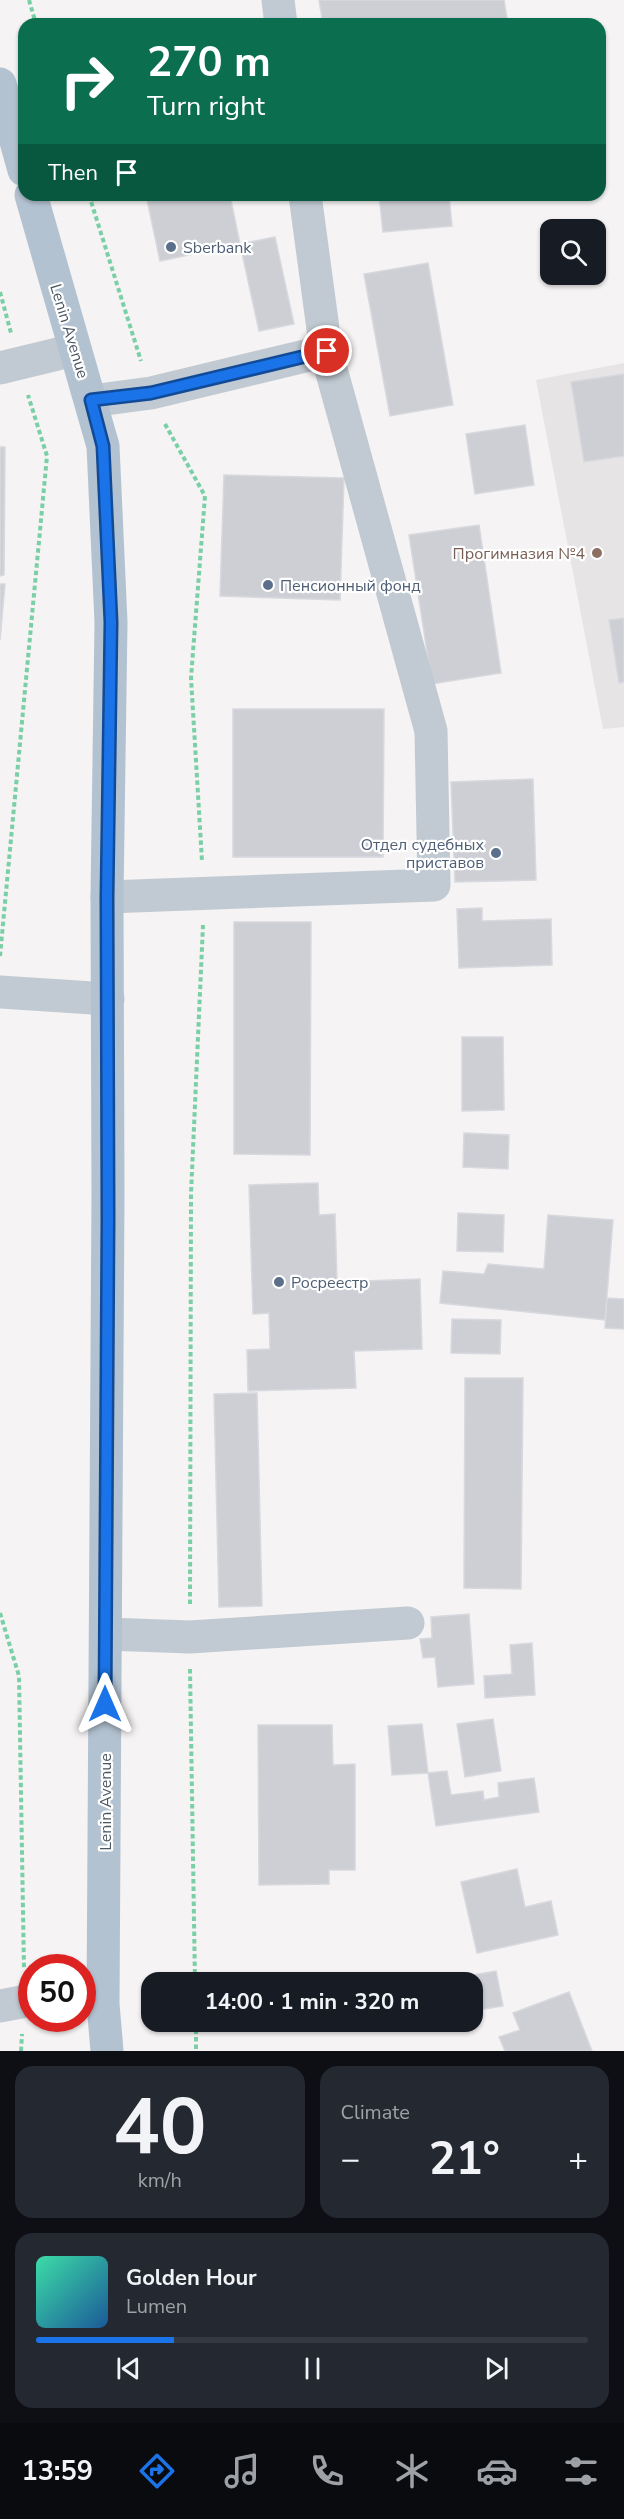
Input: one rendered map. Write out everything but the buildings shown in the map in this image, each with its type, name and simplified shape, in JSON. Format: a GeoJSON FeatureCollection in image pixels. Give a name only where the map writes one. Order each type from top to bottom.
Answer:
{"type":"FeatureCollection","features":[{"type":"Feature","properties":{"kind":"main road"},"geometry":{"type":"LineString","coordinates":[[0,84],[18,148]]}},
{"type":"Feature","properties":{"kind":"main road","name":"Lenin Avenue"},"geometry":{"type":"LineString","coordinates":[[33,201],[103,446],[111,622],[107,897],[106,1634],[95,1954]]}},
{"type":"Feature","properties":{"kind":"main road","name":"Lenin Avenue"},"geometry":{"type":"LineString","coordinates":[[96,2014],[107,2051]]}},
{"type":"Feature","properties":{"kind":"street"},"geometry":{"type":"LineString","coordinates":[[278,0],[280,18]]}},
{"type":"Feature","properties":{"kind":"street"},"geometry":{"type":"LineString","coordinates":[[107,897],[434,885],[431,731],[327,351],[305,201]]}},
{"type":"Feature","properties":{"kind":"street"},"geometry":{"type":"LineString","coordinates":[[9,366],[74,350]]}},
{"type":"Feature","properties":{"kind":"street"},"geometry":{"type":"LineString","coordinates":[[91,400],[151,393],[327,351]]}},
{"type":"Feature","properties":{"kind":"street"},"geometry":{"type":"LineString","coordinates":[[0,992],[108,999]]}},
{"type":"Feature","properties":{"kind":"street"},"geometry":{"type":"LineString","coordinates":[[106,1634],[190,1637],[408,1623]]}},
{"type":"Feature","properties":{"kind":"path"},"geometry":{"type":"LineString","coordinates":[[29,0],[34,18]]}},
{"type":"Feature","properties":{"kind":"path"},"geometry":{"type":"LineString","coordinates":[[91,201],[151,393],[170,435],[206,496],[191,678],[204,894],[191,1194],[190,1637],[195,1972]]}},
{"type":"Feature","properties":{"kind":"path"},"geometry":{"type":"LineString","coordinates":[[0,292],[9,366],[47,456],[0,956]]}},
{"type":"Feature","properties":{"kind":"path"},"geometry":{"type":"LineString","coordinates":[[0,1613],[19,1676],[19,1954]]}},
{"type":"Feature","properties":{"kind":"path"},"geometry":{"type":"LineString","coordinates":[[20,2032],[21,2051]]}},
{"type":"Feature","properties":{"kind":"path"},"geometry":{"type":"LineString","coordinates":[[196,2032],[196,2051]]}},
{"type":"Feature","properties":{"kind":"shaded area","name":"Прогимназия №4"},"geometry":{"type":"Polygon","coordinates":[[[624,363],[624,727],[603,729],[536,380],[624,363]]]}},
{"type":"Feature","properties":{"kind":"place","name":"Sberbank"},"geometry":{"type":"Point","coordinates":[171,247]}},
{"type":"Feature","properties":{"kind":"place","name":"Прогимназия №4"},"geometry":{"type":"Point","coordinates":[597,553]}},
{"type":"Feature","properties":{"kind":"place","name":"Пенсионный фонд"},"geometry":{"type":"Point","coordinates":[268,585]}},
{"type":"Feature","properties":{"kind":"place","name":"Отдел судебных приставов"},"geometry":{"type":"Point","coordinates":[496,853]}},
{"type":"Feature","properties":{"kind":"place","name":"Росреестр"},"geometry":{"type":"Point","coordinates":[279,1282]}},
{"type":"Feature","properties":{"kind":"route"},"geometry":{"type":"LineString","coordinates":[[105,1704],[107,897],[111,622],[103,446],[91,400],[151,393],[327,351]]}}]}
